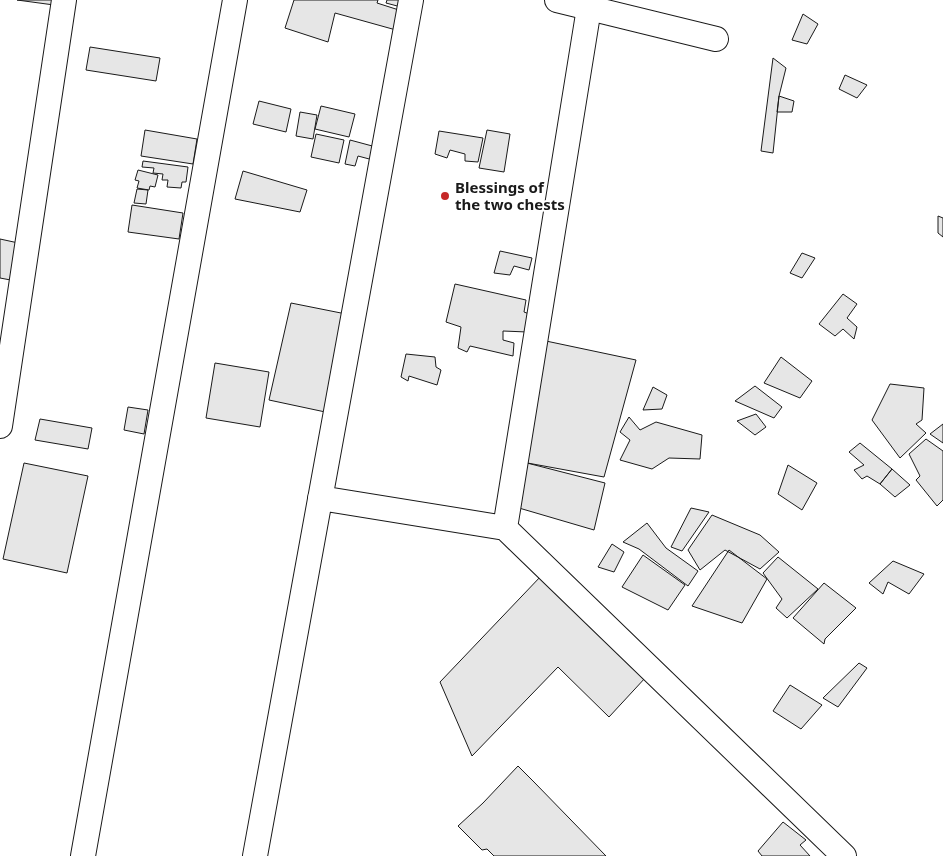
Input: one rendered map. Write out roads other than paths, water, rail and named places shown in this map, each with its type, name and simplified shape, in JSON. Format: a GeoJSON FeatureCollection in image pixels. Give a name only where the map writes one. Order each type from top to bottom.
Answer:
{"type":"FeatureCollection","features":[{"type":"Feature","properties":{"kind":"street"},"geometry":{"type":"LineString","coordinates":[[0,426],[64,0]]}},
{"type":"Feature","properties":{"kind":"street"},"geometry":{"type":"LineString","coordinates":[[83,856],[235,0]]}},
{"type":"Feature","properties":{"kind":"street"},"geometry":{"type":"LineString","coordinates":[[255,856],[411,0]]}},
{"type":"Feature","properties":{"kind":"street"},"geometry":{"type":"LineString","coordinates":[[557,0],[589,8],[632,9],[716,39]]}},
{"type":"Feature","properties":{"kind":"street"},"geometry":{"type":"LineString","coordinates":[[505,528],[589,8]]}},
{"type":"Feature","properties":{"kind":"street"},"geometry":{"type":"LineString","coordinates":[[320,498],[505,528],[844,856]]}},
{"type":"Feature","properties":{"kind":"place","name":"Blessings of the two chests"},"geometry":{"type":"Point","coordinates":[445,196]}}]}
